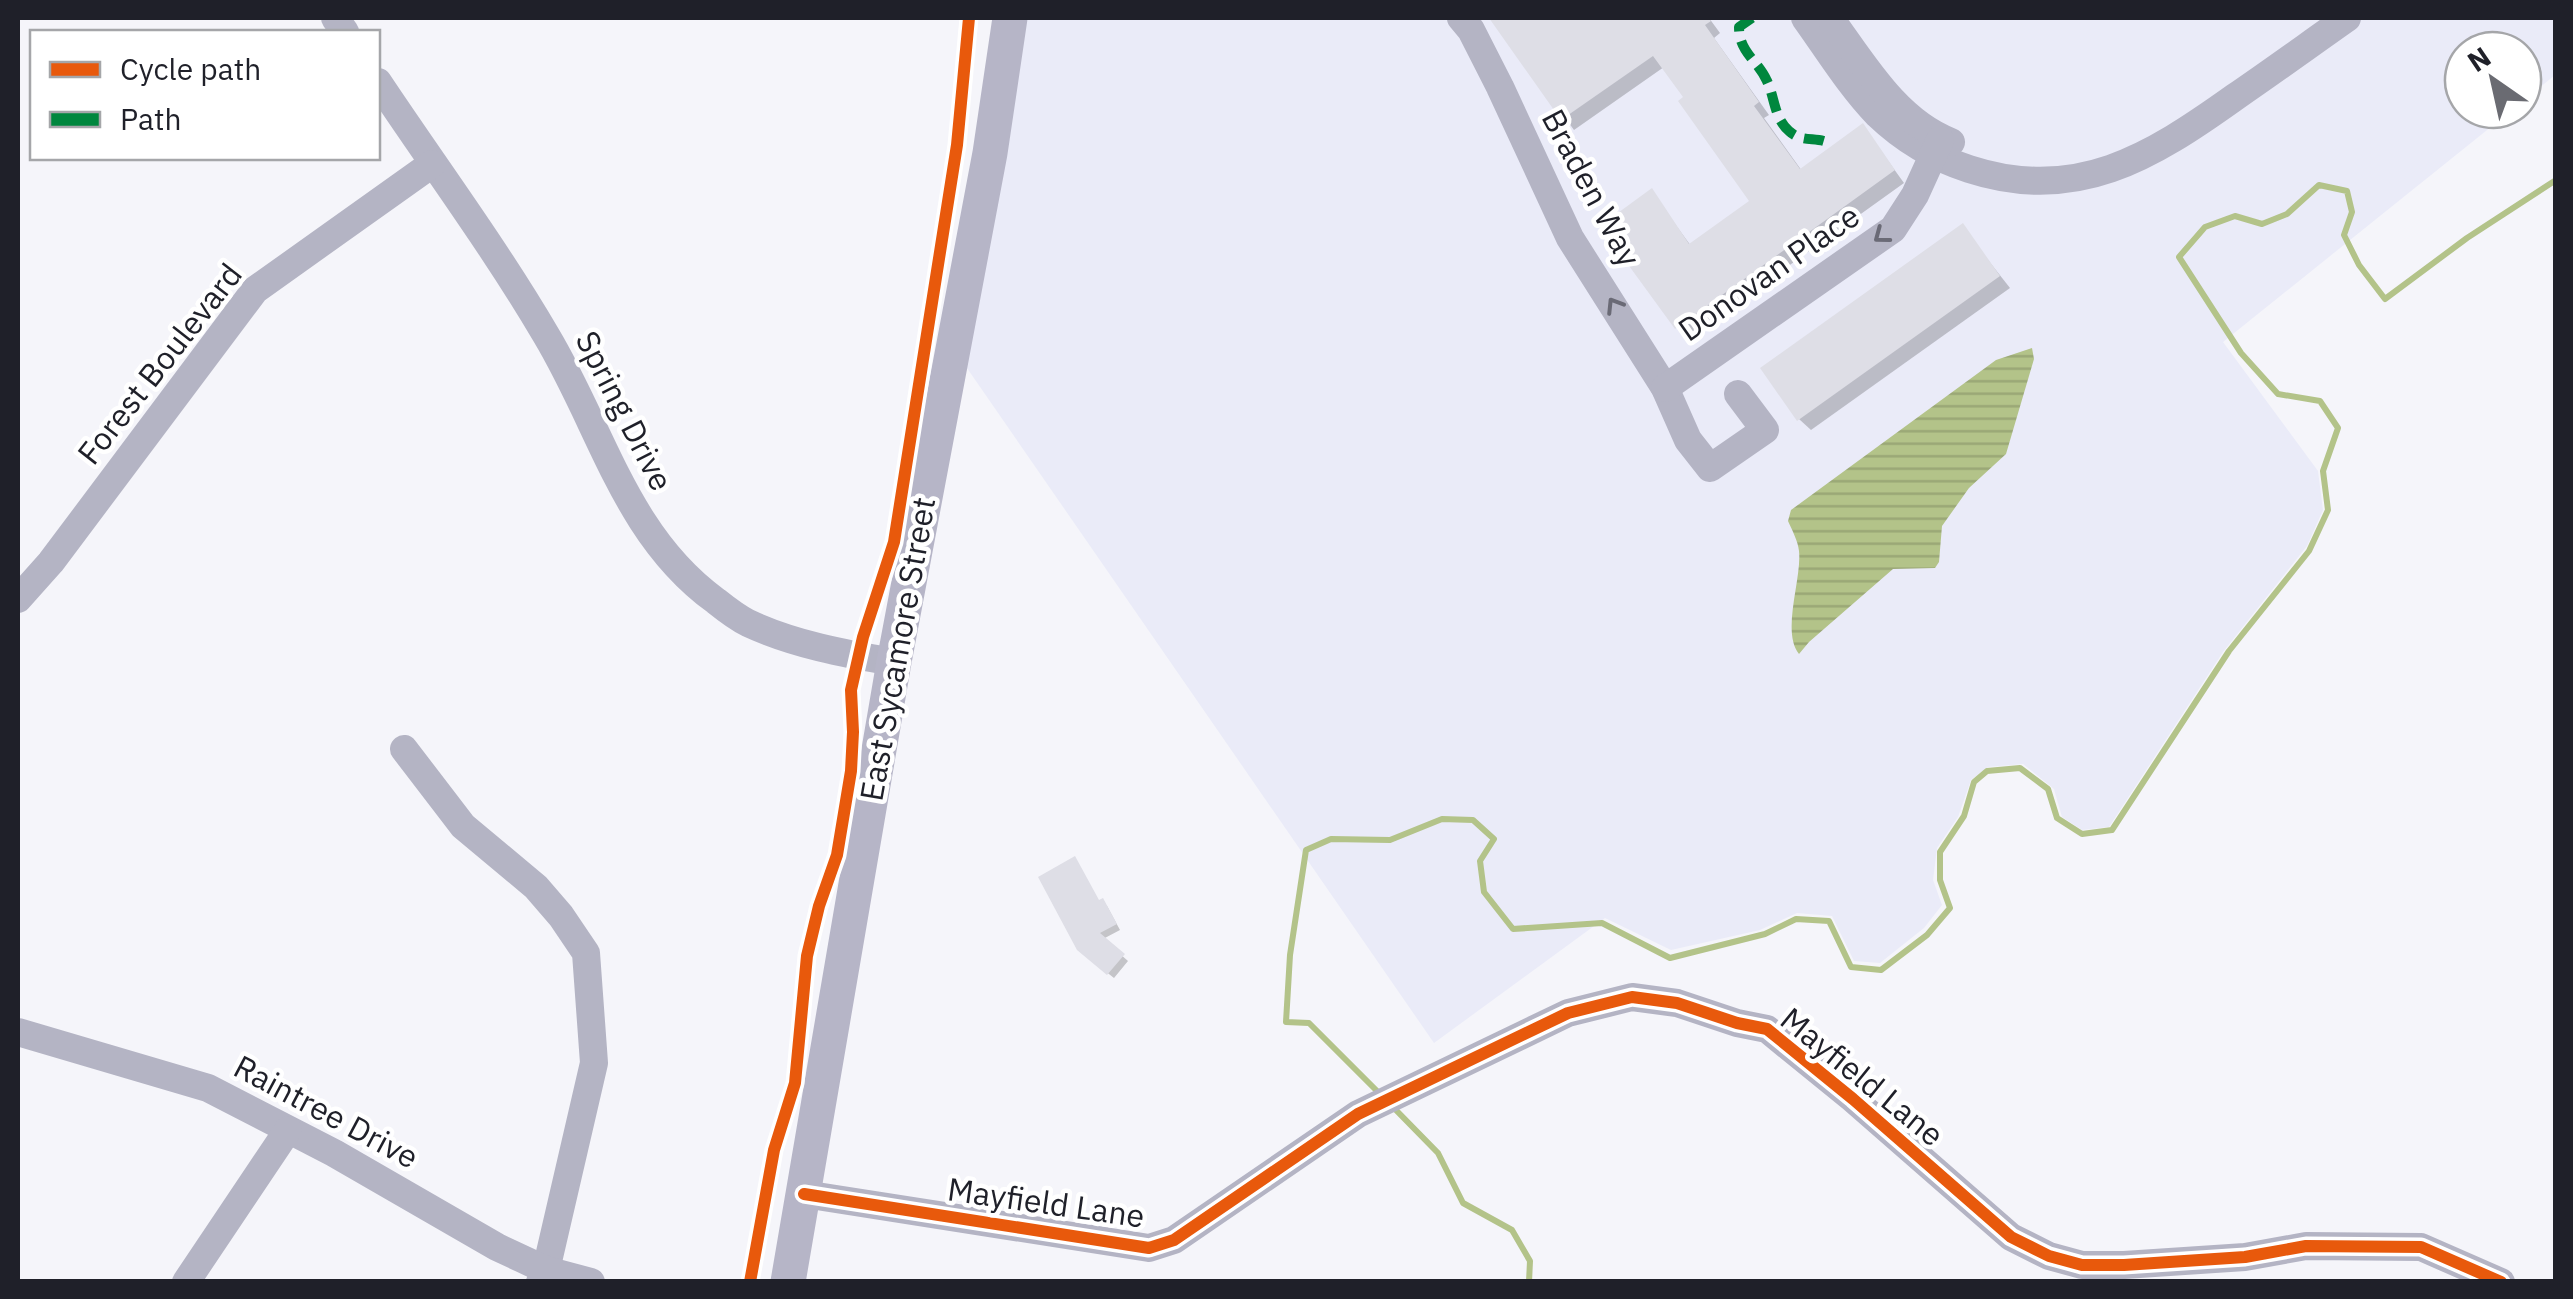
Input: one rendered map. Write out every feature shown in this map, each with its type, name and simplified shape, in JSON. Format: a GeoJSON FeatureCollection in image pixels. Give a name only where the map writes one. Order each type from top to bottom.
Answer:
{"type":"FeatureCollection","features":[{"type":"Feature","properties":{"kind":"main road","name":"East Sycamore Street"},"geometry":{"type":"LineString","coordinates":[[788,1282],[894,662],[990,152],[1010,18]]}},
{"type":"Feature","properties":{"kind":"street","name":"Braden Way"},"geometry":{"type":"LineString","coordinates":[[1461,18],[1500,88],[1570,238],[1666,388],[1688,440],[1710,468],[1765,430],[1738,394]]}},
{"type":"Feature","properties":{"kind":"street"},"geometry":{"type":"LineString","coordinates":[[1805,18],[1879,116],[1937,147],[2022,163],[2109,169],[2162,148],[2347,18]]}},
{"type":"Feature","properties":{"kind":"street"},"geometry":{"type":"LineString","coordinates":[[1830,18],[1891,98],[1937,147]]}},
{"type":"Feature","properties":{"kind":"street","name":"Spring Drive"},"geometry":{"type":"LineString","coordinates":[[380,85],[531,309],[625,492],[650,535],[676,568],[743,621],[782,637],[894,662]]}},
{"type":"Feature","properties":{"kind":"street","name":"Donovan Place"},"geometry":{"type":"LineString","coordinates":[[1666,388],[1893,228],[1916,195],[1937,147]]}},
{"type":"Feature","properties":{"kind":"street","name":"Forest Boulevard"},"geometry":{"type":"LineString","coordinates":[[18,600],[51,562],[255,290],[432,164]]}},
{"type":"Feature","properties":{"kind":"street"},"geometry":{"type":"LineString","coordinates":[[404,749],[463,826],[536,887],[586,953],[594,1063],[543,1276]]}},
{"type":"Feature","properties":{"kind":"street","name":"Mayfield Lane"},"geometry":{"type":"LineString","coordinates":[[804,1194],[1149,1248],[1174,1240],[1358,1114],[1568,1013],[1632,998],[1677,1003],[1737,1023],[1767,1028],[2011,1237],[2049,1256],[2082,1265],[2124,1265],[2245,1257],[2306,1246],[2421,1247],[2501,1282]]}},
{"type":"Feature","properties":{"kind":"street","name":"Raintree Drive"},"geometry":{"type":"LineString","coordinates":[[18,1032],[208,1088],[543,1276],[591,1282]]}},
{"type":"Feature","properties":{"kind":"street"},"geometry":{"type":"LineString","coordinates":[[186,1282],[288,1130]]}},
{"type":"Feature","properties":{"kind":"shaded area"},"geometry":{"type":"Polygon","coordinates":[[[1024,18],[2555,18],[2555,75],[2543,85],[2543,30],[2443,30],[2443,130],[2487,130],[2223,342],[2318,471],[2323,510],[2307,546],[2223,652],[2109,827],[2082,830],[2062,817],[2054,789],[2023,764],[1988,767],[1971,780],[1958,817],[1937,848],[1933,880],[1942,905],[1924,928],[1880,963],[1854,961],[1832,916],[1797,913],[1760,930],[1671,950],[1605,918],[1434,1043],[960,358],[1024,18]]]}},
{"type":"Feature","properties":{"kind":"shaded area"},"geometry":{"type":"Polygon","coordinates":[[[2032,348],[2034,359],[2006,454],[1969,488],[1942,526],[1935,568],[1893,569],[1799,654],[1792,633],[1799,551],[1788,521],[1791,510],[1996,360],[2032,348]]]}},
{"type":"Feature","properties":{"kind":"building"},"geometry":{"type":"Polygon","coordinates":[[[1489,18],[1708,18],[1711,21],[1705,25],[1759,102],[1754,106],[1800,169],[1863,123],[1895,170],[1675,329],[1600,226],[1652,188],[1689,244],[1749,201],[1678,101],[1683,97],[1653,56],[1561,120],[1489,18]]]}},
{"type":"Feature","properties":{"kind":"building"},"geometry":{"type":"Polygon","coordinates":[[[1963,223],[2000,276],[1797,421],[1760,368],[1963,223]]]}},
{"type":"Feature","properties":{"kind":"building"},"geometry":{"type":"Polygon","coordinates":[[[1075,856],[1117,924],[1100,933],[1125,954],[1107,975],[1077,950],[1038,877],[1075,856]]]}},
{"type":"Feature","properties":{"kind":"waterway"},"geometry":{"type":"LineString","coordinates":[[1379,1093],[1309,1023],[1286,1022],[1290,955],[1306,850],[1331,839],[1390,840],[1442,819],[1473,820],[1494,839],[1480,861],[1484,892],[1513,929],[1602,923],[1670,958],[1765,934],[1796,919],[1829,921],[1851,967],[1881,970],[1927,935],[1950,908],[1940,880],[1940,852],[1964,816],[1974,782],[1987,771],[2020,768],[2048,789],[2057,818],[2082,834],[2112,830],[2229,651],[2309,551],[2328,510],[2323,471],[2338,428],[2320,401],[2278,394],[2241,353],[2179,257],[2205,227],[2235,216],[2262,224],[2287,214],[2319,185],[2347,191],[2352,212],[2344,235],[2359,265],[2385,299],[2467,238],[2556,180]]}},
{"type":"Feature","properties":{"kind":"waterway"},"geometry":{"type":"LineString","coordinates":[[1391,1105],[1438,1153],[1463,1203],[1512,1230],[1530,1261],[1529,1282]]}},
{"type":"Feature","properties":{"kind":"marked path"},"geometry":{"type":"LineString","coordinates":[[1752,18],[1739,27],[1740,36],[1767,81],[1780,120],[1794,135],[1832,145]]}},
{"type":"Feature","properties":{"kind":"cycle path"},"geometry":{"type":"LineString","coordinates":[[750,1282],[774,1150],[795,1083],[807,956],[837,855],[851,771],[851,690],[863,637],[894,542],[957,145],[969,18]]}},
{"type":"Feature","properties":{"kind":"cycle path"},"geometry":{"type":"LineString","coordinates":[[804,1194],[1149,1248],[1174,1240],[1358,1114],[1568,1013],[1632,997],[1677,1003],[1767,1029],[2011,1237],[2049,1256],[2082,1265],[2124,1265],[2245,1257],[2306,1246],[2421,1247],[2501,1282]]}}]}
